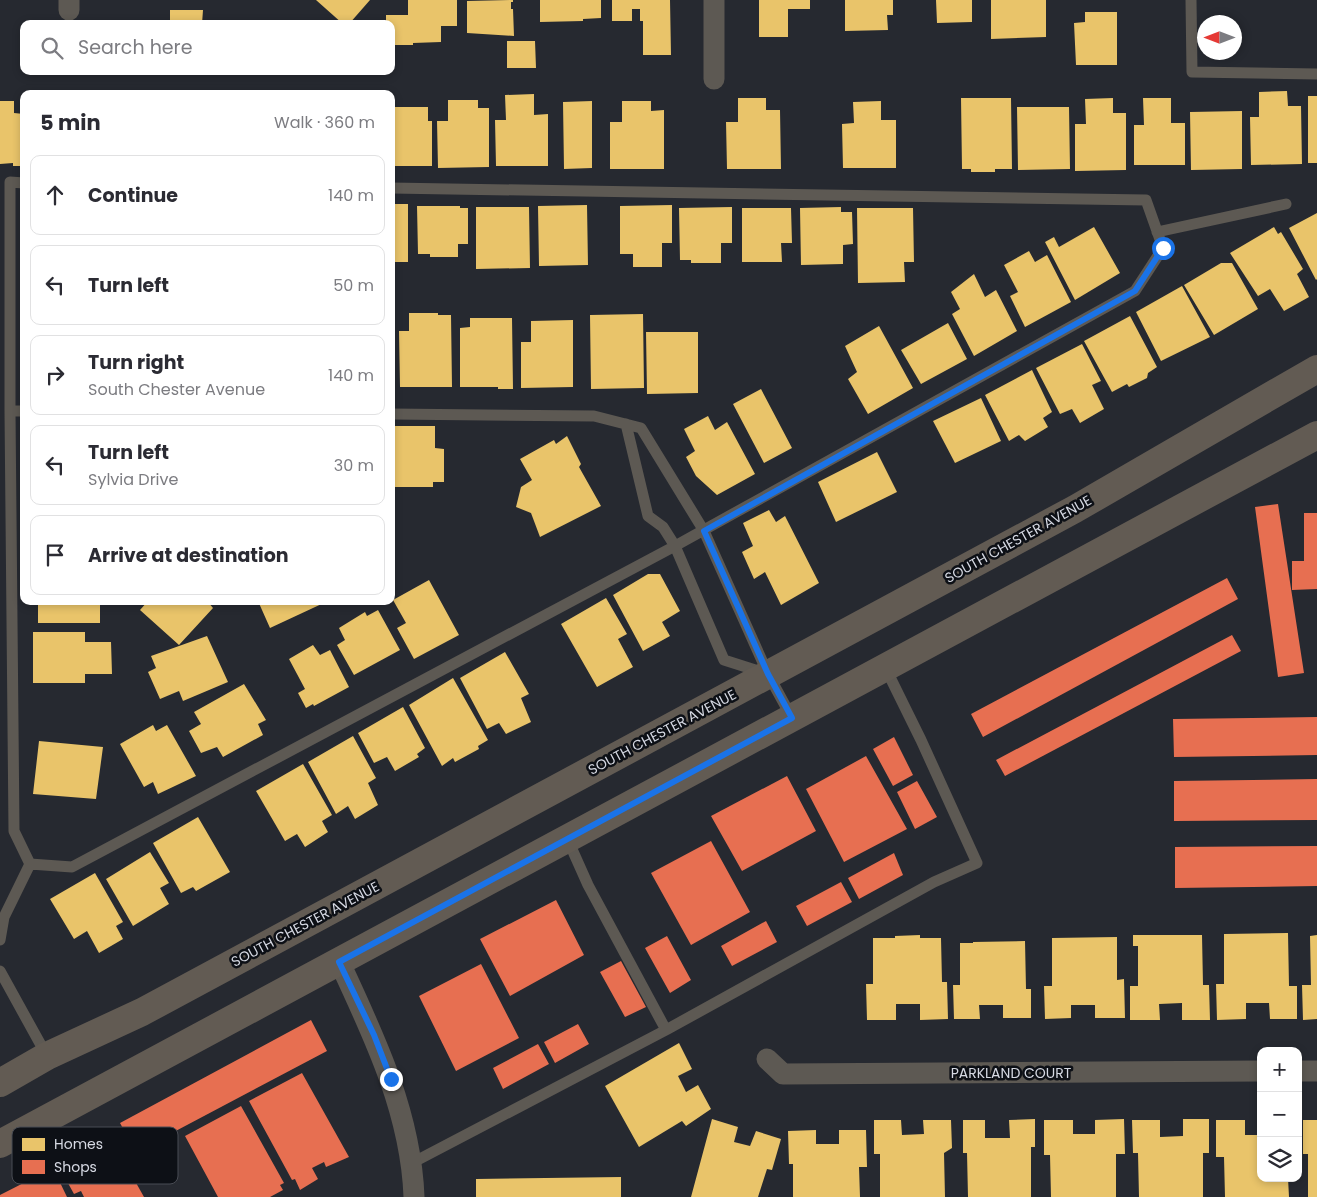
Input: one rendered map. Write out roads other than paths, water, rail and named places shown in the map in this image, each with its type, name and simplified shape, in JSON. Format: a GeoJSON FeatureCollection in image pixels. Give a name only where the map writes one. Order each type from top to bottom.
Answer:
{"type":"FeatureCollection","features":[{"type":"Feature","properties":{"kind":"main road","name":"SOUTH CHESTER AVENUE"},"geometry":{"type":"LineString","coordinates":[[0,1083],[48,1056],[142,1012],[1075,509],[1317,369]]}},
{"type":"Feature","properties":{"kind":"main road"},"geometry":{"type":"LineString","coordinates":[[32,1127],[1317,435]]}},
{"type":"Feature","properties":{"kind":"main road"},"geometry":{"type":"LineString","coordinates":[[0,1144],[12,1138]]}},
{"type":"Feature","properties":{"kind":"street"},"geometry":{"type":"LineString","coordinates":[[714,0],[714,80]]}},
{"type":"Feature","properties":{"kind":"street"},"geometry":{"type":"LineString","coordinates":[[339,962],[374,1035],[391,1079],[406,1132],[414,1197]]}},
{"type":"Feature","properties":{"kind":"street","name":"PARKLAND COURT"},"geometry":{"type":"LineString","coordinates":[[767,1059],[783,1074],[1257,1071]]}},
{"type":"Feature","properties":{"kind":"street"},"geometry":{"type":"LineString","coordinates":[[1302,1071],[1317,1071]]}},
{"type":"Feature","properties":{"kind":"lane"},"geometry":{"type":"LineString","coordinates":[[1191,0],[1192,72],[1317,74]]}},
{"type":"Feature","properties":{"kind":"lane"},"geometry":{"type":"LineString","coordinates":[[20,183],[5,183],[10,411],[14,831],[30,864]]}},
{"type":"Feature","properties":{"kind":"lane"},"geometry":{"type":"LineString","coordinates":[[30,864],[72,868],[704,531],[1135,291],[1163,248],[1146,200],[395,188]]}},
{"type":"Feature","properties":{"kind":"lane"},"geometry":{"type":"LineString","coordinates":[[1157,232],[1286,204]]}},
{"type":"Feature","properties":{"kind":"lane"},"geometry":{"type":"LineString","coordinates":[[10,411],[20,411]]}},
{"type":"Feature","properties":{"kind":"lane"},"geometry":{"type":"LineString","coordinates":[[395,414],[594,416],[641,428],[704,531],[768,674],[792,718]]}},
{"type":"Feature","properties":{"kind":"lane"},"geometry":{"type":"LineString","coordinates":[[626,424],[648,516],[663,527],[675,546],[724,660],[768,674]]}},
{"type":"Feature","properties":{"kind":"lane"},"geometry":{"type":"LineString","coordinates":[[410,1164],[666,1030],[934,882],[977,863],[921,740],[885,667]]}},
{"type":"Feature","properties":{"kind":"lane"},"geometry":{"type":"LineString","coordinates":[[568,838],[588,885],[666,1030]]}},
{"type":"Feature","properties":{"kind":"lane"},"geometry":{"type":"LineString","coordinates":[[0,940],[4,917],[30,864]]}},
{"type":"Feature","properties":{"kind":"lane"},"geometry":{"type":"LineString","coordinates":[[0,971],[48,1056]]}}]}
